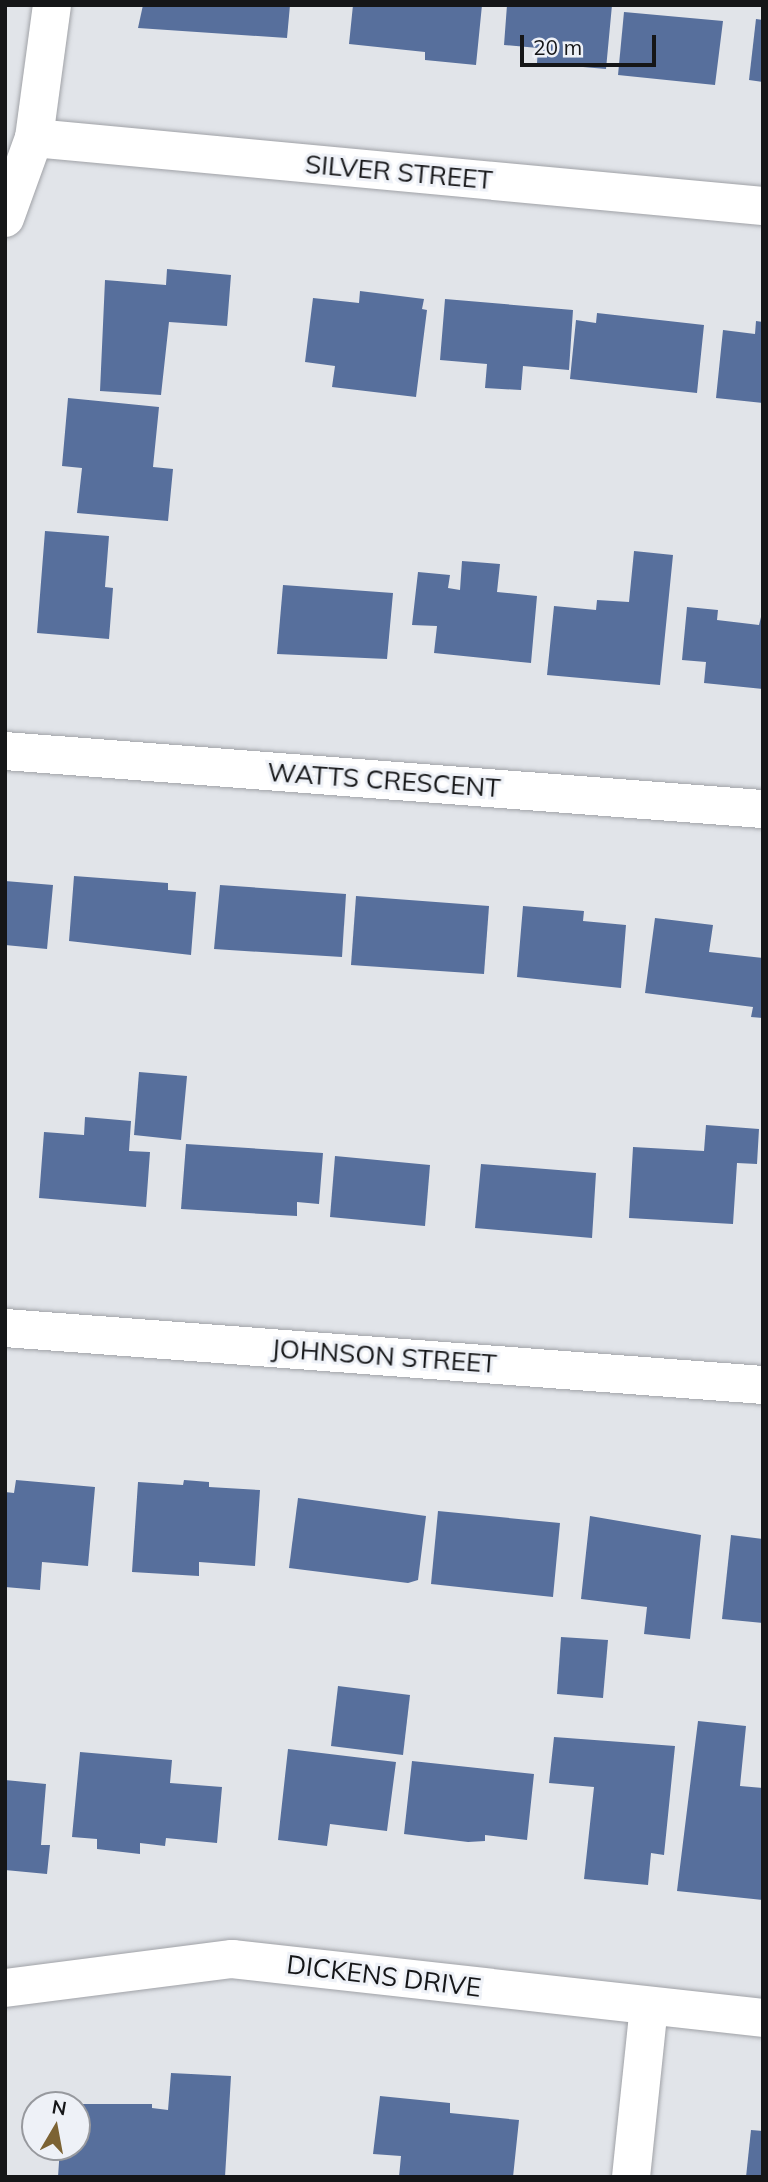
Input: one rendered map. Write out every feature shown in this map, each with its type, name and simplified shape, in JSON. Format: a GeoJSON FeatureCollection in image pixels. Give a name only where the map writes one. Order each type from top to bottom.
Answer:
{"type":"FeatureCollection","features":[{"type":"Feature","properties":{"kind":"street"},"geometry":{"type":"LineString","coordinates":[[5,218],[34,138],[52,5]]}},
{"type":"Feature","properties":{"kind":"street","name":"SILVER STREET"},"geometry":{"type":"LineString","coordinates":[[34,138],[763,206]]}},
{"type":"Feature","properties":{"kind":"street","name":"WATTS CRESCENT"},"geometry":{"type":"LineString","coordinates":[[5,751],[763,809]]}},
{"type":"Feature","properties":{"kind":"street","name":"JOHNSON STREET"},"geometry":{"type":"LineString","coordinates":[[5,1328],[763,1385]]}},
{"type":"Feature","properties":{"kind":"street","name":"DICKENS DRIVE"},"geometry":{"type":"LineString","coordinates":[[5,1987],[232,1959],[763,2018]]}},
{"type":"Feature","properties":{"kind":"street"},"geometry":{"type":"LineString","coordinates":[[631,2177],[649,2007]]}},
{"type":"Feature","properties":{"kind":"building"},"geometry":{"type":"Polygon","coordinates":[[[143,5],[290,5],[287,38],[138,28],[143,5]]]}},
{"type":"Feature","properties":{"kind":"building"},"geometry":{"type":"Polygon","coordinates":[[[353,5],[482,5],[476,65],[425,60],[425,52],[349,44],[353,5]]]}},
{"type":"Feature","properties":{"kind":"building"},"geometry":{"type":"Polygon","coordinates":[[[507,5],[612,5],[606,69],[537,63],[538,48],[504,45],[507,5]]]}},
{"type":"Feature","properties":{"kind":"building"},"geometry":{"type":"Polygon","coordinates":[[[624,12],[723,21],[715,85],[618,75],[624,12]]]}},
{"type":"Feature","properties":{"kind":"building"},"geometry":{"type":"Polygon","coordinates":[[[756,19],[763,20],[763,82],[749,80],[756,19]]]}},
{"type":"Feature","properties":{"kind":"building"},"geometry":{"type":"Polygon","coordinates":[[[167,269],[231,275],[227,326],[169,322],[161,395],[100,391],[105,280],[166,285],[167,269]]]}},
{"type":"Feature","properties":{"kind":"building"},"geometry":{"type":"Polygon","coordinates":[[[360,291],[424,299],[422,309],[427,310],[416,397],[332,387],[335,366],[305,362],[313,298],[359,303],[360,291]]]}},
{"type":"Feature","properties":{"kind":"building"},"geometry":{"type":"Polygon","coordinates":[[[445,299],[573,310],[569,370],[523,366],[521,390],[485,388],[487,364],[440,360],[445,299]]]}},
{"type":"Feature","properties":{"kind":"building"},"geometry":{"type":"Polygon","coordinates":[[[597,313],[704,325],[697,393],[570,379],[576,320],[596,323],[597,313]]]}},
{"type":"Feature","properties":{"kind":"building"},"geometry":{"type":"Polygon","coordinates":[[[756,321],[763,322],[763,403],[716,398],[723,330],[755,334],[756,321]]]}},
{"type":"Feature","properties":{"kind":"building"},"geometry":{"type":"Polygon","coordinates":[[[68,398],[159,407],[153,467],[173,469],[168,521],[77,513],[82,468],[62,466],[68,398]]]}},
{"type":"Feature","properties":{"kind":"building"},"geometry":{"type":"Polygon","coordinates":[[[45,531],[109,536],[105,587],[113,588],[109,639],[37,633],[45,531]]]}},
{"type":"Feature","properties":{"kind":"building"},"geometry":{"type":"Polygon","coordinates":[[[634,551],[673,555],[660,685],[547,675],[554,606],[596,610],[597,600],[629,602],[634,551]]]}},
{"type":"Feature","properties":{"kind":"building"},"geometry":{"type":"Polygon","coordinates":[[[462,561],[500,564],[497,592],[537,596],[531,663],[434,653],[437,626],[412,625],[418,572],[450,575],[448,588],[460,590],[462,561]]]}},
{"type":"Feature","properties":{"kind":"building"},"geometry":{"type":"Polygon","coordinates":[[[283,585],[393,593],[387,659],[277,654],[283,585]]]}},
{"type":"Feature","properties":{"kind":"building"},"geometry":{"type":"Polygon","coordinates":[[[687,607],[718,610],[717,620],[759,625],[763,609],[763,689],[704,683],[706,662],[682,660],[687,607]]]}},
{"type":"Feature","properties":{"kind":"building"},"geometry":{"type":"Polygon","coordinates":[[[74,876],[168,883],[168,890],[196,892],[191,955],[69,941],[74,876]]]}},
{"type":"Feature","properties":{"kind":"building"},"geometry":{"type":"Polygon","coordinates":[[[5,881],[53,885],[47,949],[5,945],[5,881]]]}},
{"type":"Feature","properties":{"kind":"building"},"geometry":{"type":"Polygon","coordinates":[[[220,885],[346,894],[342,957],[214,949],[220,885]]]}},
{"type":"Feature","properties":{"kind":"building"},"geometry":{"type":"Polygon","coordinates":[[[356,896],[489,906],[484,974],[351,965],[356,896]]]}},
{"type":"Feature","properties":{"kind":"building"},"geometry":{"type":"Polygon","coordinates":[[[523,906],[584,911],[583,921],[626,925],[621,988],[517,977],[523,906]]]}},
{"type":"Feature","properties":{"kind":"building"},"geometry":{"type":"Polygon","coordinates":[[[655,918],[713,925],[709,952],[763,958],[763,1018],[751,1017],[753,1007],[645,993],[655,918]]]}},
{"type":"Feature","properties":{"kind":"building"},"geometry":{"type":"Polygon","coordinates":[[[139,1072],[187,1076],[181,1140],[134,1135],[139,1072]]]}},
{"type":"Feature","properties":{"kind":"building"},"geometry":{"type":"Polygon","coordinates":[[[85,1117],[131,1121],[129,1151],[150,1152],[146,1207],[39,1198],[44,1132],[84,1135],[85,1117]]]}},
{"type":"Feature","properties":{"kind":"building"},"geometry":{"type":"Polygon","coordinates":[[[706,1125],[759,1129],[757,1164],[737,1163],[733,1224],[629,1218],[633,1147],[704,1151],[706,1125]]]}},
{"type":"Feature","properties":{"kind":"building"},"geometry":{"type":"Polygon","coordinates":[[[186,1144],[323,1153],[319,1204],[297,1202],[297,1216],[181,1209],[186,1144]]]}},
{"type":"Feature","properties":{"kind":"building"},"geometry":{"type":"Polygon","coordinates":[[[335,1156],[430,1165],[425,1226],[330,1217],[335,1156]]]}},
{"type":"Feature","properties":{"kind":"building"},"geometry":{"type":"Polygon","coordinates":[[[481,1164],[596,1173],[592,1238],[475,1228],[481,1164]]]}},
{"type":"Feature","properties":{"kind":"building"},"geometry":{"type":"Polygon","coordinates":[[[16,1480],[95,1487],[88,1566],[42,1562],[40,1590],[5,1587],[5,1492],[14,1493],[16,1480]]]}},
{"type":"Feature","properties":{"kind":"building"},"geometry":{"type":"Polygon","coordinates":[[[184,1480],[209,1482],[209,1487],[260,1490],[255,1566],[199,1562],[199,1576],[132,1572],[138,1482],[183,1485],[184,1480]]]}},
{"type":"Feature","properties":{"kind":"building"},"geometry":{"type":"Polygon","coordinates":[[[298,1498],[426,1516],[418,1580],[408,1583],[289,1568],[298,1498]]]}},
{"type":"Feature","properties":{"kind":"building"},"geometry":{"type":"Polygon","coordinates":[[[438,1511],[560,1523],[553,1597],[431,1584],[438,1511]]]}},
{"type":"Feature","properties":{"kind":"building"},"geometry":{"type":"Polygon","coordinates":[[[590,1516],[701,1535],[690,1639],[644,1634],[647,1607],[581,1599],[590,1516]]]}},
{"type":"Feature","properties":{"kind":"building"},"geometry":{"type":"Polygon","coordinates":[[[731,1535],[763,1539],[763,1623],[722,1619],[731,1535]]]}},
{"type":"Feature","properties":{"kind":"building"},"geometry":{"type":"Polygon","coordinates":[[[561,1637],[608,1640],[603,1698],[557,1694],[561,1637]]]}},
{"type":"Feature","properties":{"kind":"building"},"geometry":{"type":"Polygon","coordinates":[[[338,1686],[410,1695],[403,1755],[331,1746],[338,1686]]]}},
{"type":"Feature","properties":{"kind":"building"},"geometry":{"type":"Polygon","coordinates":[[[698,1721],[746,1726],[740,1786],[763,1788],[763,1900],[677,1891],[698,1721]]]}},
{"type":"Feature","properties":{"kind":"building"},"geometry":{"type":"Polygon","coordinates":[[[554,1737],[675,1746],[664,1855],[651,1853],[648,1885],[584,1879],[594,1787],[549,1783],[554,1737]]]}},
{"type":"Feature","properties":{"kind":"building"},"geometry":{"type":"Polygon","coordinates":[[[288,1749],[396,1762],[387,1831],[330,1824],[327,1846],[278,1840],[288,1749]]]}},
{"type":"Feature","properties":{"kind":"building"},"geometry":{"type":"Polygon","coordinates":[[[80,1752],[172,1760],[170,1783],[222,1787],[217,1843],[166,1838],[165,1846],[140,1843],[140,1854],[97,1849],[97,1839],[72,1837],[80,1752]]]}},
{"type":"Feature","properties":{"kind":"building"},"geometry":{"type":"Polygon","coordinates":[[[412,1761],[534,1774],[527,1840],[485,1835],[485,1841],[468,1842],[404,1834],[412,1761]]]}},
{"type":"Feature","properties":{"kind":"building"},"geometry":{"type":"Polygon","coordinates":[[[5,1780],[46,1784],[41,1845],[50,1845],[47,1874],[5,1870],[5,1780]]]}},
{"type":"Feature","properties":{"kind":"building"},"geometry":{"type":"Polygon","coordinates":[[[171,2073],[231,2076],[225,2177],[58,2177],[59,2161],[91,2161],[91,2104],[152,2104],[152,2108],[168,2110],[171,2073]]]}},
{"type":"Feature","properties":{"kind":"building"},"geometry":{"type":"Polygon","coordinates":[[[380,2096],[450,2103],[450,2113],[519,2120],[513,2177],[399,2177],[401,2156],[373,2154],[380,2096]]]}},
{"type":"Feature","properties":{"kind":"building"},"geometry":{"type":"Polygon","coordinates":[[[751,2130],[763,2131],[763,2177],[746,2177],[751,2130]]]}}]}
